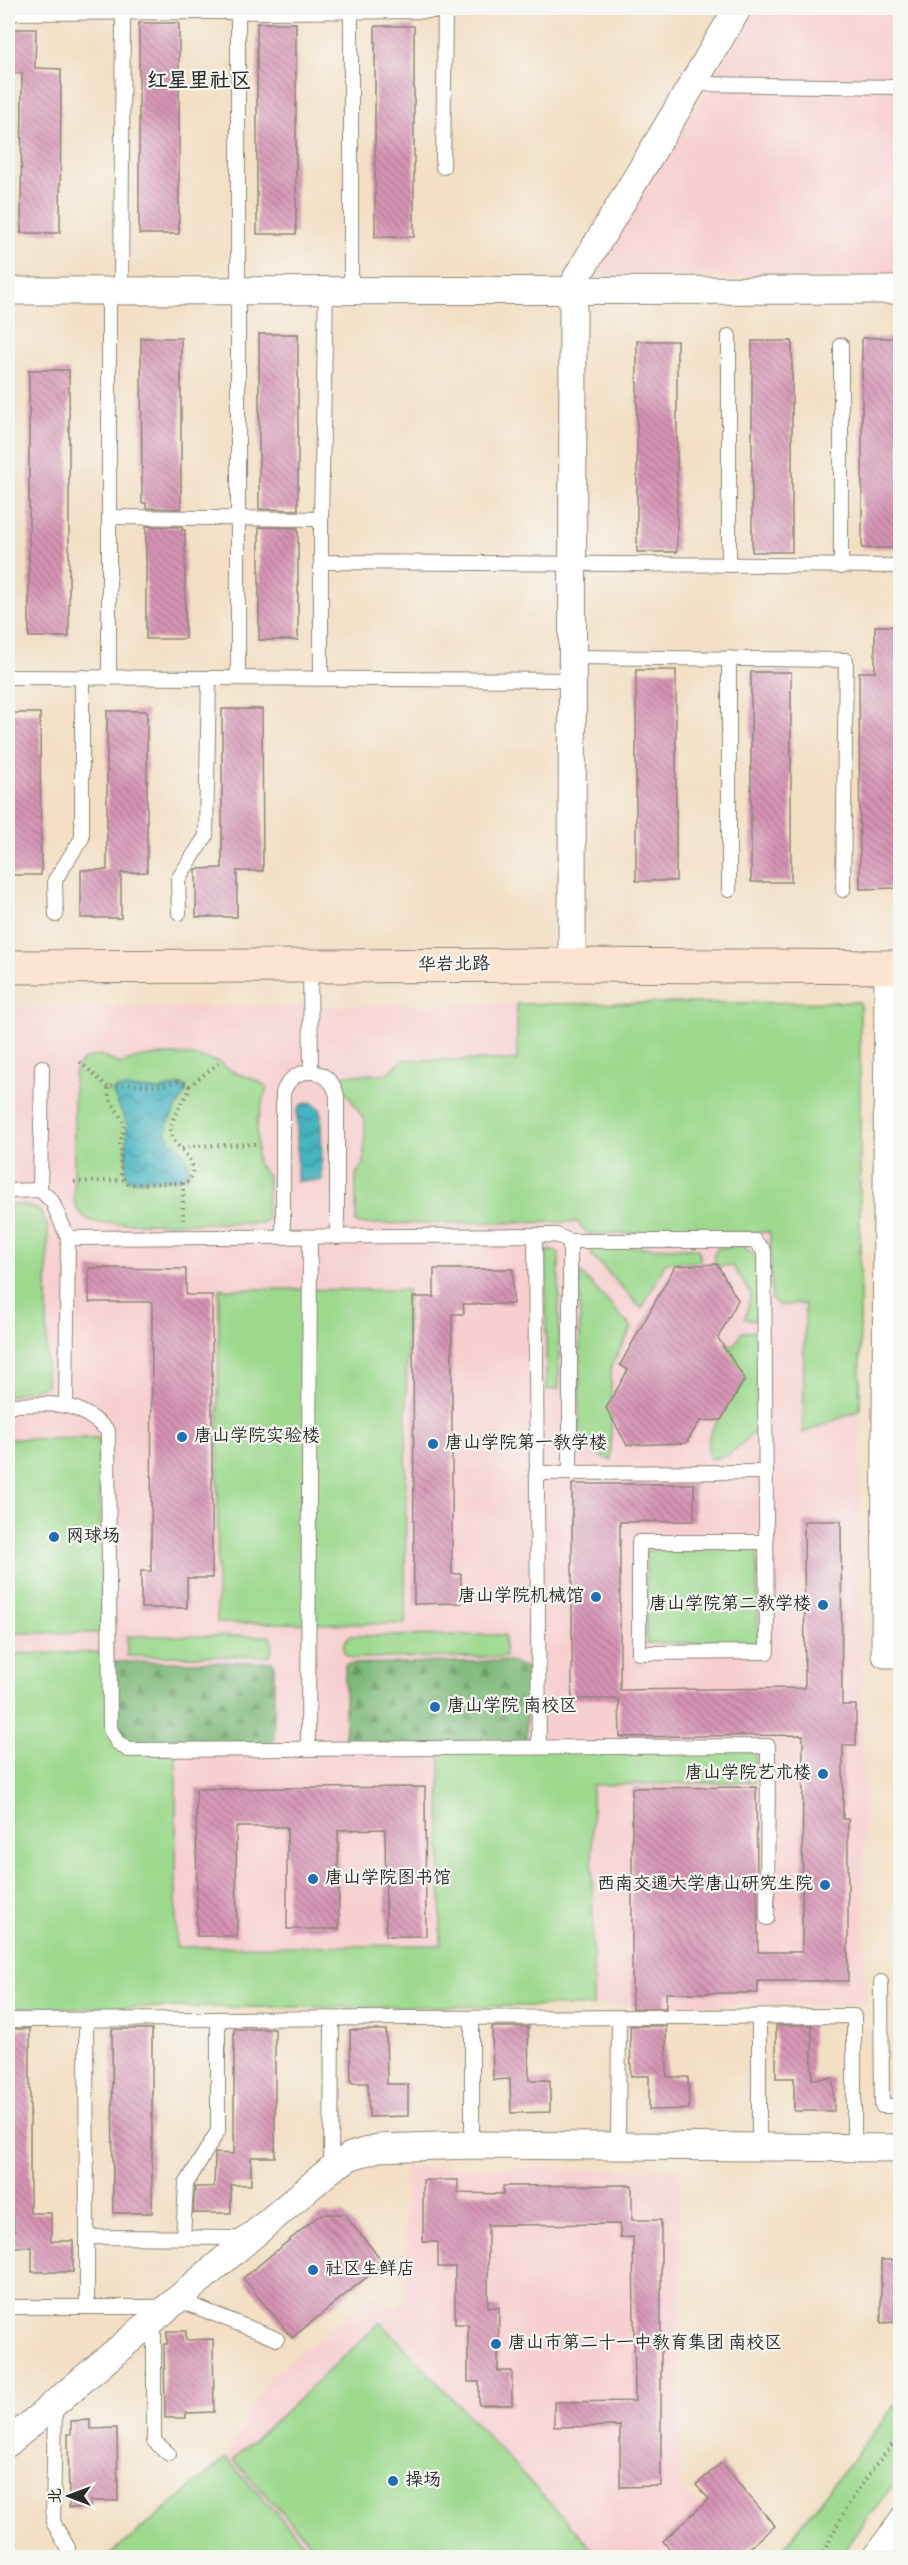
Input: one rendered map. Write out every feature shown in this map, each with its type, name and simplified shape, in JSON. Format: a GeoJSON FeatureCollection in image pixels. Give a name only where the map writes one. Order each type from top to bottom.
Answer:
{"type":"FeatureCollection","features":[{"type":"Feature","properties":{"kind":"street"},"geometry":{"type":"LineString","coordinates":[[572,965],[575,562],[573,290],[577,277],[695,84],[738,8]]}},
{"type":"Feature","properties":{"kind":"street"},"geometry":{"type":"LineString","coordinates":[[8,291],[900,290]]}},
{"type":"Feature","properties":{"kind":"street","name":"华岩北路"},"geometry":{"type":"LineString","coordinates":[[8,967],[572,965],[894,967]]}},
{"type":"Feature","properties":{"kind":"street"},"geometry":{"type":"LineString","coordinates":[[894,967],[892,1373],[885,1654],[900,1654]]}},
{"type":"Feature","properties":{"kind":"street"},"geometry":{"type":"LineString","coordinates":[[8,2443],[331,2169],[351,2156],[378,2148],[472,2145],[854,2150],[900,2148]]}},
{"type":"Feature","properties":{"kind":"lane"},"geometry":{"type":"LineString","coordinates":[[8,13],[70,10],[351,12],[445,9],[443,167]]}},
{"type":"Feature","properties":{"kind":"lane"},"geometry":{"type":"LineString","coordinates":[[109,678],[109,517],[123,12]]}},
{"type":"Feature","properties":{"kind":"lane"},"geometry":{"type":"LineString","coordinates":[[238,12],[238,678]]}},
{"type":"Feature","properties":{"kind":"lane"},"geometry":{"type":"LineString","coordinates":[[321,678],[321,519],[339,291],[351,12]]}},
{"type":"Feature","properties":{"kind":"lane"},"geometry":{"type":"LineString","coordinates":[[695,84],[900,87]]}},
{"type":"Feature","properties":{"kind":"lane"},"geometry":{"type":"LineString","coordinates":[[729,336],[729,565]]}},
{"type":"Feature","properties":{"kind":"lane"},"geometry":{"type":"LineString","coordinates":[[841,345],[841,567]]}},
{"type":"Feature","properties":{"kind":"lane"},"geometry":{"type":"LineString","coordinates":[[109,517],[321,519]]}},
{"type":"Feature","properties":{"kind":"lane"},"geometry":{"type":"LineString","coordinates":[[321,562],[900,566]]}},
{"type":"Feature","properties":{"kind":"lane"},"geometry":{"type":"LineString","coordinates":[[729,658],[729,890]]}},
{"type":"Feature","properties":{"kind":"lane"},"geometry":{"type":"LineString","coordinates":[[8,677],[321,678],[573,668],[729,658],[846,660],[843,890]]}},
{"type":"Feature","properties":{"kind":"lane"},"geometry":{"type":"LineString","coordinates":[[56,915],[55,880],[82,838],[82,677]]}},
{"type":"Feature","properties":{"kind":"lane"},"geometry":{"type":"LineString","coordinates":[[179,913],[178,879],[206,837],[209,678]]}},
{"type":"Feature","properties":{"kind":"lane"},"geometry":{"type":"LineString","coordinates":[[310,967],[311,1072]]}},
{"type":"Feature","properties":{"kind":"lane"},"geometry":{"type":"LineString","coordinates":[[40,1190],[42,1067]]}},
{"type":"Feature","properties":{"kind":"lane"},"geometry":{"type":"LineString","coordinates":[[283,1237],[284,1093],[291,1078],[298,1073],[311,1072],[325,1075],[331,1080],[337,1096],[337,1237]]}},
{"type":"Feature","properties":{"kind":"lane"},"geometry":{"type":"LineString","coordinates":[[8,1191],[40,1190],[52,1201],[68,1238],[66,1405]]}},
{"type":"Feature","properties":{"kind":"lane"},"geometry":{"type":"LineString","coordinates":[[68,1238],[556,1235],[570,1241],[755,1241],[764,1251],[767,1652],[639,1653],[639,1542],[766,1542]]}},
{"type":"Feature","properties":{"kind":"lane"},"geometry":{"type":"LineString","coordinates":[[534,1236],[539,1746]]}},
{"type":"Feature","properties":{"kind":"lane"},"geometry":{"type":"LineString","coordinates":[[308,1749],[310,1237]]}},
{"type":"Feature","properties":{"kind":"lane"},"geometry":{"type":"LineString","coordinates":[[570,1241],[570,1473]]}},
{"type":"Feature","properties":{"kind":"lane"},"geometry":{"type":"LineString","coordinates":[[8,1405],[66,1405],[89,1413],[108,1431],[110,1729],[117,1742],[128,1750],[768,1746],[767,1918]]}},
{"type":"Feature","properties":{"kind":"lane"},"geometry":{"type":"LineString","coordinates":[[536,1473],[766,1472]]}},
{"type":"Feature","properties":{"kind":"lane"},"geometry":{"type":"LineString","coordinates":[[881,1982],[882,2106],[900,2106]]}},
{"type":"Feature","properties":{"kind":"lane"},"geometry":{"type":"LineString","coordinates":[[759,2016],[759,2149]]}},
{"type":"Feature","properties":{"kind":"lane"},"geometry":{"type":"LineString","coordinates":[[8,2020],[218,2021],[854,2016],[854,2150]]}},
{"type":"Feature","properties":{"kind":"lane"},"geometry":{"type":"LineString","coordinates":[[618,2147],[619,2018]]}},
{"type":"Feature","properties":{"kind":"lane"},"geometry":{"type":"LineString","coordinates":[[472,2019],[472,2145]]}},
{"type":"Feature","properties":{"kind":"lane"},"geometry":{"type":"LineString","coordinates":[[86,2020],[87,2307]]}},
{"type":"Feature","properties":{"kind":"lane"},"geometry":{"type":"LineString","coordinates":[[331,2169],[332,2020]]}},
{"type":"Feature","properties":{"kind":"lane"},"geometry":{"type":"LineString","coordinates":[[183,2237],[186,2184],[218,2131],[218,2021]]}},
{"type":"Feature","properties":{"kind":"lane"},"geometry":{"type":"LineString","coordinates":[[87,2236],[250,2238]]}},
{"type":"Feature","properties":{"kind":"lane"},"geometry":{"type":"LineString","coordinates":[[8,2307],[168,2309],[277,2339]]}},
{"type":"Feature","properties":{"kind":"lane"},"geometry":{"type":"LineString","coordinates":[[168,2309],[154,2441],[169,2454]]}},
{"type":"Feature","properties":{"kind":"lane"},"geometry":{"type":"LineString","coordinates":[[55,2403],[53,2522],[68,2548]]}},
{"type":"Feature","properties":{"kind":"lane"},"geometry":{"type":"LineString","coordinates":[[867,2558],[900,2514]]}},
{"type":"Feature","properties":{"kind":"lane"},"geometry":{"type":"LineString","coordinates":[[882,2558],[900,2534]]}},
{"type":"Feature","properties":{"kind":"path"},"geometry":{"type":"LineString","coordinates":[[80,1062],[108,1087],[109,1097],[124,1124],[120,1143],[123,1180]]}},
{"type":"Feature","properties":{"kind":"path"},"geometry":{"type":"LineString","coordinates":[[74,1182],[123,1180],[128,1184],[189,1182],[192,1166],[171,1135],[170,1129],[189,1091],[189,1086],[219,1063]]}},
{"type":"Feature","properties":{"kind":"path"},"geometry":{"type":"LineString","coordinates":[[108,1087],[126,1084],[157,1086],[178,1081],[189,1086]]}},
{"type":"Feature","properties":{"kind":"path"},"geometry":{"type":"LineString","coordinates":[[182,1149],[192,1146],[257,1144]]}},
{"type":"Feature","properties":{"kind":"path"},"geometry":{"type":"LineString","coordinates":[[183,1183],[183,1223]]}},
{"type":"Feature","properties":{"kind":"path"},"geometry":{"type":"LineString","coordinates":[[822,2558],[843,2512],[873,2466],[900,2436]]}},
{"type":"Feature","properties":{"kind":"shaded area"},"geometry":{"type":"Polygon","coordinates":[[[757,8],[900,8],[900,278],[591,275],[757,8]]]}},
{"type":"Feature","properties":{"kind":"shaded area","name":"唐山学院 南校区"},"geometry":{"type":"Polygon","coordinates":[[[860,1002],[860,1410],[865,2004],[8,2008],[8,1008],[860,1002]]]}},
{"type":"Feature","properties":{"kind":"shaded area","name":"唐山市第二十一中教育集团 南校区"},"geometry":{"type":"Polygon","coordinates":[[[405,2167],[680,2170],[680,2487],[743,2557],[316,2557],[226,2458],[268,2378],[376,2293],[391,2309],[405,2299],[405,2167]]]}},
{"type":"Feature","properties":{"kind":"green space"},"geometry":{"type":"Polygon","coordinates":[[[860,1002],[860,1410],[803,1433],[805,1304],[778,1305],[772,1300],[770,1232],[588,1234],[577,1222],[356,1224],[356,1175],[364,1163],[365,1121],[342,1086],[341,1079],[345,1075],[388,1074],[402,1060],[517,1060],[517,1004],[860,1002]]]}},
{"type":"Feature","properties":{"kind":"green space"},"geometry":{"type":"Polygon","coordinates":[[[99,1055],[120,1064],[156,1055],[194,1056],[219,1063],[267,1088],[257,1122],[257,1164],[268,1176],[267,1218],[262,1223],[96,1223],[82,1216],[76,1207],[74,1197],[74,1075],[77,1066],[83,1061],[99,1055]]]}},
{"type":"Feature","properties":{"kind":"green space"},"geometry":{"type":"Polygon","coordinates":[[[8,1205],[22,1205],[39,1210],[48,1227],[46,1386],[8,1396],[8,1205]]]}},
{"type":"Feature","properties":{"kind":"green space"},"geometry":{"type":"Polygon","coordinates":[[[744,1246],[757,1259],[757,1316],[754,1320],[745,1319],[751,1294],[733,1266],[716,1266],[714,1259],[718,1248],[744,1246]]]}},
{"type":"Feature","properties":{"kind":"green space"},"geometry":{"type":"Polygon","coordinates":[[[595,1247],[696,1248],[700,1253],[700,1262],[666,1262],[642,1309],[592,1256],[591,1251],[595,1247]]]}},
{"type":"Feature","properties":{"kind":"green space"},"geometry":{"type":"Polygon","coordinates":[[[549,1250],[559,1253],[559,1389],[546,1390],[546,1254],[549,1250]]]}},
{"type":"Feature","properties":{"kind":"green space"},"geometry":{"type":"Polygon","coordinates":[[[580,1272],[632,1328],[611,1366],[611,1460],[596,1454],[579,1435],[580,1272]]]}},
{"type":"Feature","properties":{"kind":"green space"},"geometry":{"type":"Polygon","coordinates":[[[219,1289],[407,1290],[405,1624],[217,1623],[219,1289]]]}},
{"type":"Feature","properties":{"kind":"green space"},"geometry":{"type":"Polygon","coordinates":[[[758,1331],[756,1431],[727,1456],[711,1459],[708,1450],[712,1429],[746,1380],[725,1342],[734,1346],[742,1332],[758,1331]]]}},
{"type":"Feature","properties":{"kind":"green space","name":"网球场"},"geometry":{"type":"Polygon","coordinates":[[[99,1438],[102,1633],[8,1633],[8,1439],[99,1438]]]}},
{"type":"Feature","properties":{"kind":"green space"},"geometry":{"type":"Polygon","coordinates":[[[757,1549],[758,1643],[646,1643],[646,1550],[757,1549]]]}},
{"type":"Feature","properties":{"kind":"green space"},"geometry":{"type":"Polygon","coordinates":[[[505,1635],[505,1657],[351,1658],[344,1653],[344,1642],[350,1636],[505,1635]]]}},
{"type":"Feature","properties":{"kind":"green space"},"geometry":{"type":"Polygon","coordinates":[[[127,1636],[269,1636],[272,1646],[269,1656],[127,1656],[127,1636]]]}},
{"type":"Feature","properties":{"kind":"green space"},"geometry":{"type":"Polygon","coordinates":[[[110,1652],[110,1729],[176,1750],[176,1947],[441,1945],[440,1747],[756,1746],[755,1782],[592,1785],[593,2006],[8,2008],[8,1654],[110,1652]]]}},
{"type":"Feature","properties":{"kind":"green space"},"geometry":{"type":"Polygon","coordinates":[[[509,1661],[527,1668],[526,1746],[345,1749],[345,1664],[509,1661]]]}},
{"type":"Feature","properties":{"kind":"green space"},"geometry":{"type":"Polygon","coordinates":[[[110,1662],[274,1662],[274,1749],[128,1750],[117,1742],[110,1662]]]}},
{"type":"Feature","properties":{"kind":"green space","name":"操场"},"geometry":{"type":"Polygon","coordinates":[[[381,2322],[600,2557],[323,2557],[233,2460],[381,2322]]]}},
{"type":"Feature","properties":{"kind":"green space"},"geometry":{"type":"Polygon","coordinates":[[[900,2399],[900,2476],[838,2557],[776,2557],[900,2399]]]}},
{"type":"Feature","properties":{"kind":"green space"},"geometry":{"type":"Polygon","coordinates":[[[226,2458],[316,2557],[108,2557],[226,2458]]]}},
{"type":"Feature","properties":{"kind":"water"},"geometry":{"type":"Polygon","coordinates":[[[180,1085],[186,1086],[186,1092],[167,1124],[167,1136],[186,1158],[188,1175],[169,1179],[129,1181],[126,1176],[127,1124],[112,1091],[118,1088],[160,1090],[180,1085]]]}},
{"type":"Feature","properties":{"kind":"water"},"geometry":{"type":"Polygon","coordinates":[[[311,1102],[321,1110],[322,1181],[297,1181],[297,1111],[301,1105],[311,1102]]]}},
{"type":"Feature","properties":{"kind":"building"},"geometry":{"type":"Polygon","coordinates":[[[139,23],[179,23],[179,234],[139,234],[139,23]]]}},
{"type":"Feature","properties":{"kind":"building"},"geometry":{"type":"Polygon","coordinates":[[[257,23],[296,23],[296,234],[257,234],[257,23]]]}},
{"type":"Feature","properties":{"kind":"building"},"geometry":{"type":"Polygon","coordinates":[[[375,26],[414,26],[414,237],[375,237],[375,26]]]}},
{"type":"Feature","properties":{"kind":"building"},"geometry":{"type":"Polygon","coordinates":[[[8,29],[36,29],[35,68],[61,69],[60,233],[21,233],[22,73],[8,73],[8,29]]]}},
{"type":"Feature","properties":{"kind":"building"},"geometry":{"type":"Polygon","coordinates":[[[259,334],[298,334],[298,510],[259,509],[259,334]]]}},
{"type":"Feature","properties":{"kind":"building"},"geometry":{"type":"Polygon","coordinates":[[[141,338],[181,338],[181,509],[146,508],[146,503],[142,503],[141,338]]]}},
{"type":"Feature","properties":{"kind":"building"},"geometry":{"type":"Polygon","coordinates":[[[862,338],[900,338],[900,548],[862,548],[862,338]]]}},
{"type":"Feature","properties":{"kind":"building"},"geometry":{"type":"Polygon","coordinates":[[[637,341],[677,341],[677,552],[637,552],[637,341]]]}},
{"type":"Feature","properties":{"kind":"building"},"geometry":{"type":"Polygon","coordinates":[[[752,341],[792,341],[792,552],[752,552],[752,341]]]}},
{"type":"Feature","properties":{"kind":"building"},"geometry":{"type":"Polygon","coordinates":[[[29,370],[69,370],[69,637],[29,637],[29,370]]]}},
{"type":"Feature","properties":{"kind":"building"},"geometry":{"type":"Polygon","coordinates":[[[146,526],[182,527],[182,530],[185,530],[185,639],[146,639],[146,526]]]}},
{"type":"Feature","properties":{"kind":"building"},"geometry":{"type":"Polygon","coordinates":[[[259,527],[298,528],[298,640],[259,640],[259,527]]]}},
{"type":"Feature","properties":{"kind":"building"},"geometry":{"type":"Polygon","coordinates":[[[875,626],[900,626],[900,888],[860,889],[859,672],[875,672],[875,626]]]}},
{"type":"Feature","properties":{"kind":"building"},"geometry":{"type":"Polygon","coordinates":[[[636,670],[676,670],[676,881],[636,881],[636,670]]]}},
{"type":"Feature","properties":{"kind":"building"},"geometry":{"type":"Polygon","coordinates":[[[751,672],[791,672],[791,882],[751,882],[751,672]]]}},
{"type":"Feature","properties":{"kind":"building"},"geometry":{"type":"Polygon","coordinates":[[[222,709],[262,709],[263,871],[237,871],[237,917],[196,917],[196,869],[222,868],[222,709]]]}},
{"type":"Feature","properties":{"kind":"building"},"geometry":{"type":"Polygon","coordinates":[[[107,711],[147,711],[147,872],[121,873],[121,918],[81,918],[81,870],[107,870],[107,711]]]}},
{"type":"Feature","properties":{"kind":"building"},"geometry":{"type":"Polygon","coordinates":[[[8,713],[40,713],[41,875],[8,875],[8,713]]]}},
{"type":"Feature","properties":{"kind":"building"},"geometry":{"type":"Polygon","coordinates":[[[717,1264],[738,1300],[718,1338],[745,1379],[721,1420],[700,1421],[686,1443],[627,1445],[606,1408],[628,1370],[620,1365],[675,1266],[717,1264]]]}},
{"type":"Feature","properties":{"kind":"building","name":"唐山学院实验楼"},"geometry":{"type":"Polygon","coordinates":[[[89,1268],[186,1269],[186,1295],[212,1295],[212,1578],[187,1578],[187,1608],[141,1608],[141,1571],[151,1571],[152,1302],[89,1302],[89,1268]]]}},
{"type":"Feature","properties":{"kind":"building","name":"唐山学院第一教学楼"},"geometry":{"type":"Polygon","coordinates":[[[434,1269],[513,1269],[513,1304],[463,1304],[464,1314],[452,1314],[452,1574],[461,1574],[461,1603],[414,1604],[413,1297],[434,1297],[434,1269]]]}},
{"type":"Feature","properties":{"kind":"building"},"geometry":{"type":"Polygon","coordinates":[[[572,1484],[694,1484],[694,1521],[620,1522],[620,1690],[805,1688],[804,1521],[841,1521],[842,1705],[856,1705],[856,1745],[843,1745],[843,1819],[848,1819],[848,1981],[758,1981],[758,1993],[666,1993],[666,2008],[632,2008],[632,1788],[756,1787],[758,1952],[802,1952],[803,1735],[620,1737],[619,1699],[572,1699],[572,1484]]]}},
{"type":"Feature","properties":{"kind":"building","name":"唐山学院图书馆"},"geometry":{"type":"Polygon","coordinates":[[[425,1787],[426,1936],[386,1936],[385,1829],[338,1830],[339,1929],[287,1929],[287,1827],[236,1827],[237,1936],[197,1936],[196,1789],[425,1787]]]}},
{"type":"Feature","properties":{"kind":"building"},"geometry":{"type":"Polygon","coordinates":[[[776,2025],[812,2025],[812,2079],[833,2078],[834,2111],[794,2111],[794,2078],[776,2078],[776,2025]]]}},
{"type":"Feature","properties":{"kind":"building"},"geometry":{"type":"Polygon","coordinates":[[[630,2026],[666,2026],[667,2077],[688,2077],[689,2109],[649,2110],[649,2076],[631,2076],[630,2026]]]}},
{"type":"Feature","properties":{"kind":"building"},"geometry":{"type":"Polygon","coordinates":[[[492,2027],[528,2027],[529,2080],[550,2080],[550,2112],[511,2113],[510,2079],[493,2080],[492,2027]]]}},
{"type":"Feature","properties":{"kind":"building"},"geometry":{"type":"Polygon","coordinates":[[[8,2029],[30,2029],[30,2213],[51,2213],[51,2241],[73,2241],[73,2272],[32,2272],[32,2247],[14,2247],[14,2215],[8,2215],[8,2029]]]}},
{"type":"Feature","properties":{"kind":"building"},"geometry":{"type":"Polygon","coordinates":[[[112,2029],[152,2029],[152,2213],[113,2213],[112,2029]]]}},
{"type":"Feature","properties":{"kind":"building"},"geometry":{"type":"Polygon","coordinates":[[[234,2029],[275,2029],[275,2157],[251,2157],[251,2185],[231,2185],[231,2213],[193,2213],[195,2187],[214,2187],[215,2153],[234,2154],[234,2029]]]}},
{"type":"Feature","properties":{"kind":"building"},"geometry":{"type":"Polygon","coordinates":[[[350,2030],[386,2030],[387,2084],[408,2084],[408,2116],[369,2117],[368,2083],[351,2083],[350,2030]]]}},
{"type":"Feature","properties":{"kind":"building"},"geometry":{"type":"Polygon","coordinates":[[[423,2180],[458,2180],[458,2193],[503,2194],[503,2186],[632,2185],[632,2220],[661,2220],[661,2486],[620,2487],[620,2426],[554,2427],[554,2402],[635,2401],[633,2237],[620,2238],[620,2224],[488,2225],[488,2307],[499,2307],[498,2371],[512,2371],[512,2405],[479,2405],[479,2382],[468,2382],[468,2324],[455,2324],[455,2267],[438,2267],[438,2242],[423,2242],[423,2180]]]}},
{"type":"Feature","properties":{"kind":"building","name":"社区生鲜店"},"geometry":{"type":"Polygon","coordinates":[[[321,2214],[344,2214],[384,2263],[292,2338],[243,2278],[321,2214]]]}},
{"type":"Feature","properties":{"kind":"building"},"geometry":{"type":"Polygon","coordinates":[[[881,2260],[900,2260],[900,2322],[881,2323],[881,2260]]]}},
{"type":"Feature","properties":{"kind":"building"},"geometry":{"type":"Polygon","coordinates":[[[167,2331],[186,2331],[186,2340],[213,2339],[214,2412],[186,2413],[186,2418],[165,2418],[164,2344],[167,2344],[167,2331]]]}},
{"type":"Feature","properties":{"kind":"building"},"geometry":{"type":"Polygon","coordinates":[[[90,2420],[90,2429],[117,2428],[118,2501],[90,2501],[90,2507],[69,2508],[68,2434],[71,2434],[71,2421],[90,2420]]]}},
{"type":"Feature","properties":{"kind":"building"},"geometry":{"type":"Polygon","coordinates":[[[721,2463],[775,2526],[738,2558],[677,2558],[663,2541],[709,2499],[696,2485],[721,2463]]]}},
{"type":"Feature","properties":{"kind":"place","name":"唐山学院实验楼"},"geometry":{"type":"Point","coordinates":[182,1437]}},
{"type":"Feature","properties":{"kind":"place","name":"唐山学院第一教学楼"},"geometry":{"type":"Point","coordinates":[433,1444]}},
{"type":"Feature","properties":{"kind":"place","name":"网球场"},"geometry":{"type":"Point","coordinates":[54,1537]}},
{"type":"Feature","properties":{"kind":"place","name":"唐山学院机械馆"},"geometry":{"type":"Point","coordinates":[596,1597]}},
{"type":"Feature","properties":{"kind":"place","name":"唐山学院第二教学楼"},"geometry":{"type":"Point","coordinates":[823,1605]}},
{"type":"Feature","properties":{"kind":"place","name":"唐山学院 南校区"},"geometry":{"type":"Point","coordinates":[435,1707]}},
{"type":"Feature","properties":{"kind":"place","name":"唐山学院艺术楼"},"geometry":{"type":"Point","coordinates":[823,1774]}},
{"type":"Feature","properties":{"kind":"place","name":"唐山学院图书馆"},"geometry":{"type":"Point","coordinates":[313,1879]}},
{"type":"Feature","properties":{"kind":"place","name":"西南交通大学唐山研究生院"},"geometry":{"type":"Point","coordinates":[825,1885]}},
{"type":"Feature","properties":{"kind":"place","name":"社区生鲜店"},"geometry":{"type":"Point","coordinates":[313,2270]}},
{"type":"Feature","properties":{"kind":"place","name":"唐山市第二十一中教育集团 南校区"},"geometry":{"type":"Point","coordinates":[496,2344]}},
{"type":"Feature","properties":{"kind":"place","name":"操场"},"geometry":{"type":"Point","coordinates":[393,2481]}},
{"type":"Feature","properties":{"kind":"district","name":"红星里社区"},"geometry":{"type":"Point","coordinates":[199,83]}}]}
